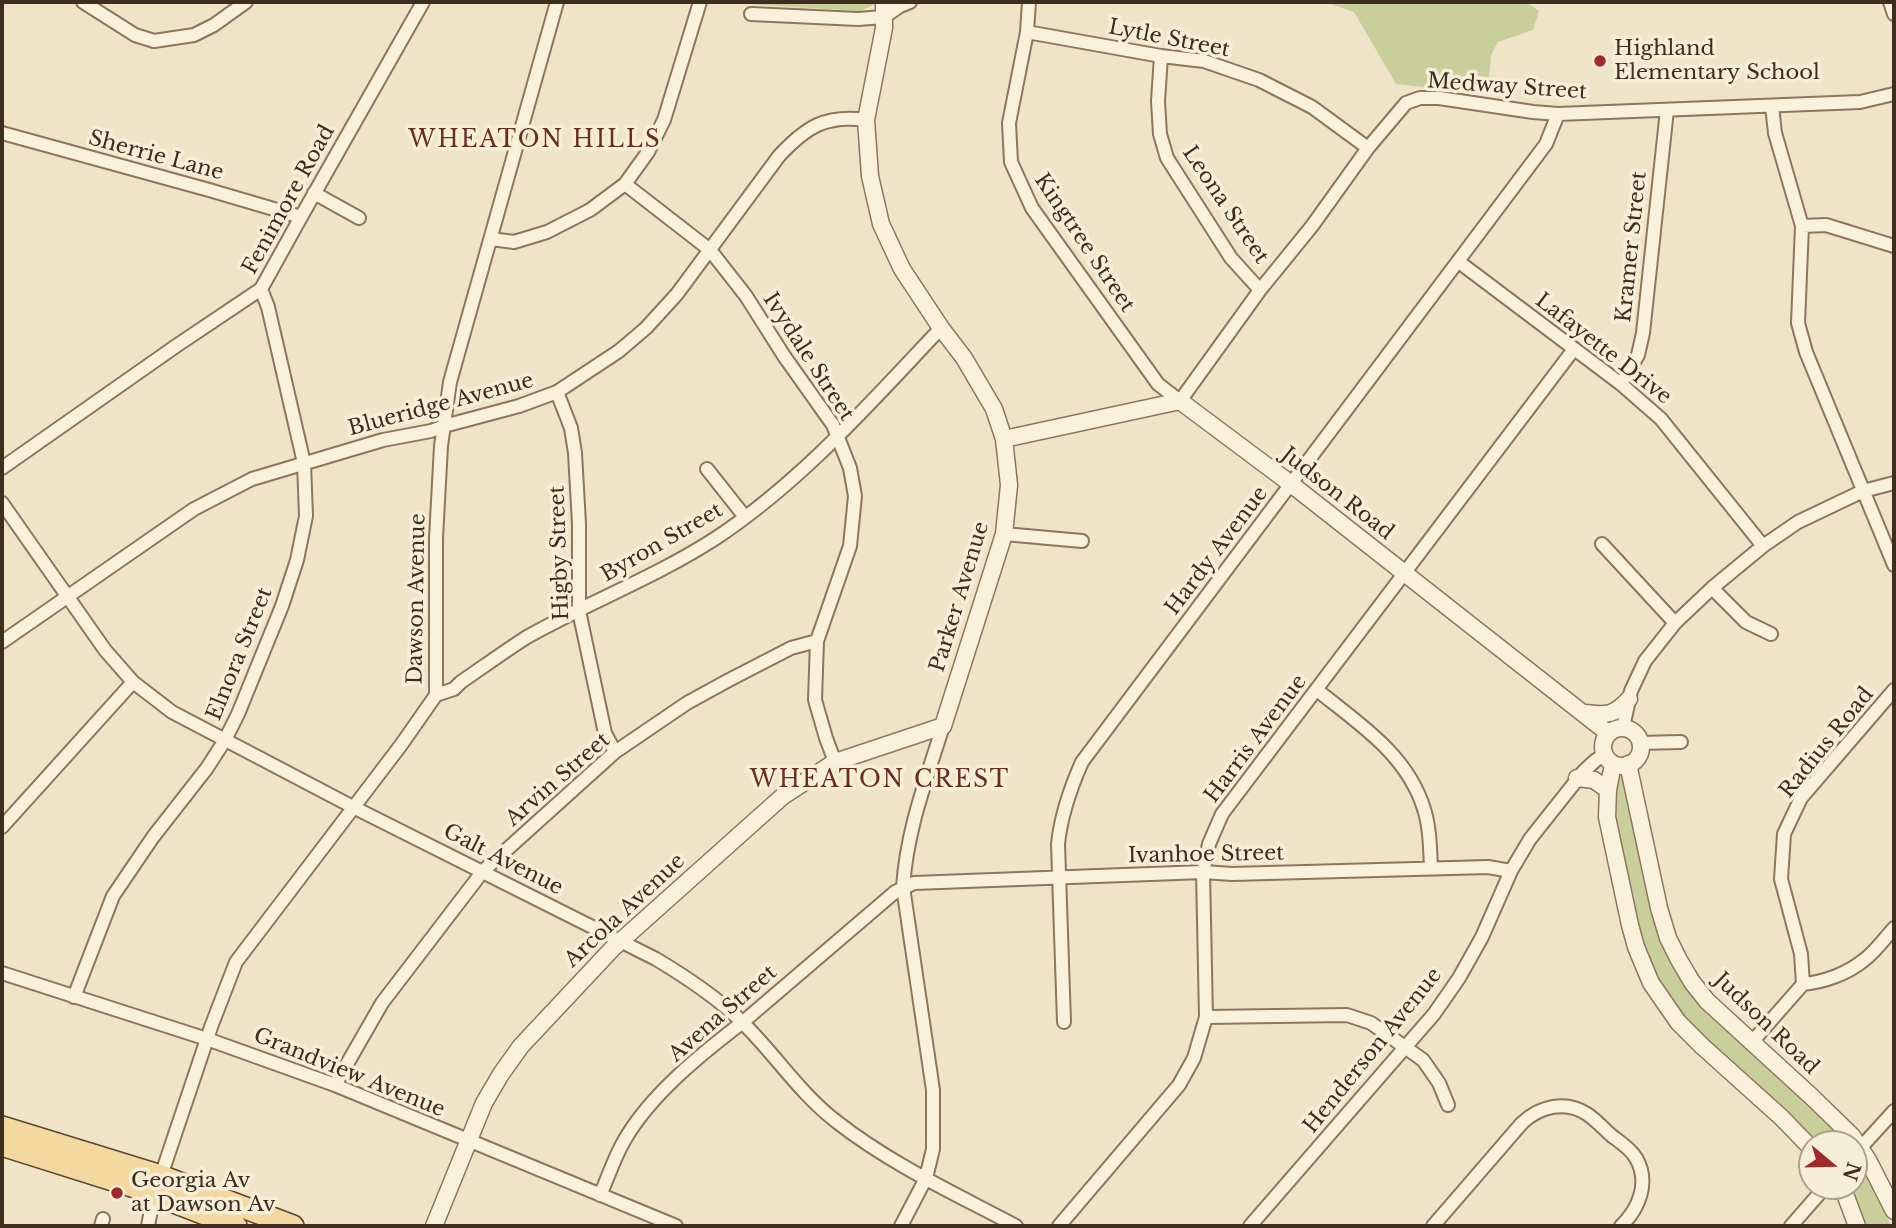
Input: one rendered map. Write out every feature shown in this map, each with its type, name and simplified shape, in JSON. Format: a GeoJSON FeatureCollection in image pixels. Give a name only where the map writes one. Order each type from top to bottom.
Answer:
{"type":"FeatureCollection","features":[{"type":"Feature","properties":{"kind":"main road"},"geometry":{"type":"LineString","coordinates":[[2,1127],[162,1176],[293,1226]]}},
{"type":"Feature","properties":{"kind":"main road"},"geometry":{"type":"LineString","coordinates":[[2,1145],[136,1188],[236,1226]]}},
{"type":"Feature","properties":{"kind":"main road"},"geometry":{"type":"LineString","coordinates":[[136,1188],[162,1176]]}},
{"type":"Feature","properties":{"kind":"main road"},"geometry":{"type":"LineString","coordinates":[[162,1176],[165,1190],[172,1202]]}},
{"type":"Feature","properties":{"kind":"street"},"geometry":{"type":"LineString","coordinates":[[83,2],[135,35],[154,41],[194,35],[214,25],[246,2]]}},
{"type":"Feature","properties":{"kind":"street","name":"Fenimore Road"},"geometry":{"type":"LineString","coordinates":[[2,468],[261,289],[423,2]]}},
{"type":"Feature","properties":{"kind":"street","name":"Dawson Avenue"},"geometry":{"type":"LineString","coordinates":[[162,1176],[207,1039],[236,962],[436,695],[436,538],[450,382],[557,2]]}},
{"type":"Feature","properties":{"kind":"street"},"geometry":{"type":"LineString","coordinates":[[491,239],[514,242],[547,232],[590,210],[625,184],[648,152],[664,120],[699,2]]}},
{"type":"Feature","properties":{"kind":"street"},"geometry":{"type":"LineString","coordinates":[[751,14],[858,19],[910,2]]}},
{"type":"Feature","properties":{"kind":"street","name":"Kingtree Street"},"geometry":{"type":"LineString","coordinates":[[1029,2],[1027,32],[1009,123],[1011,162],[1018,181],[1032,208],[1158,384],[1180,401]]}},
{"type":"Feature","properties":{"kind":"street"},"geometry":{"type":"LineString","coordinates":[[1891,2],[1894,14]]}},
{"type":"Feature","properties":{"kind":"street","name":"Parker Avenue"},"geometry":{"type":"LineString","coordinates":[[884,9],[884,28],[866,120],[870,176],[881,224],[902,269],[964,358],[993,409],[1004,439],[1009,485],[1003,534],[914,816],[905,860],[903,887],[933,1090],[933,1149],[926,1178],[901,1226]]}},
{"type":"Feature","properties":{"kind":"street","name":"Lytle Street"},"geometry":{"type":"LineString","coordinates":[[1027,32],[1204,61],[1259,80],[1312,107],[1368,148]]}},
{"type":"Feature","properties":{"kind":"street","name":"Leona Street"},"geometry":{"type":"LineString","coordinates":[[1161,56],[1157,101],[1160,134],[1167,158],[1231,258],[1261,290]]}},
{"type":"Feature","properties":{"kind":"street","name":"Medway Street"},"geometry":{"type":"LineString","coordinates":[[1180,401],[1368,148],[1406,103],[1420,98],[1439,98],[1558,114],[1860,102],[1894,93]]}},
{"type":"Feature","properties":{"kind":"street"},"geometry":{"type":"LineString","coordinates":[[1772,106],[1775,133],[1802,226],[1798,323],[1806,352],[1894,565]]}},
{"type":"Feature","properties":{"kind":"street","name":"Kramer Street"},"geometry":{"type":"LineString","coordinates":[[1621,384],[1638,355],[1643,333],[1667,110]]}},
{"type":"Feature","properties":{"kind":"street","name":"Hardy Avenue"},"geometry":{"type":"LineString","coordinates":[[1064,1022],[1058,844],[1069,792],[1082,762],[1546,145],[1558,114]]}},
{"type":"Feature","properties":{"kind":"street","name":"Blueridge Avenue"},"geometry":{"type":"LineString","coordinates":[[2,642],[194,509],[252,479],[383,440],[431,431],[519,407],[556,392],[619,351],[646,328],[677,294],[779,156],[797,136],[830,119],[850,117],[866,120]]}},
{"type":"Feature","properties":{"kind":"street","name":"Sherrie Lane"},"geometry":{"type":"LineString","coordinates":[[2,133],[300,217]]}},
{"type":"Feature","properties":{"kind":"street","name":"Ivydale Street"},"geometry":{"type":"LineString","coordinates":[[625,184],[710,250],[746,296],[833,425],[850,468],[855,496],[850,546],[817,641],[816,700],[835,762]]}},
{"type":"Feature","properties":{"kind":"street"},"geometry":{"type":"LineString","coordinates":[[314,193],[359,218]]}},
{"type":"Feature","properties":{"kind":"street"},"geometry":{"type":"LineString","coordinates":[[1802,226],[1826,225],[1894,246]]}},
{"type":"Feature","properties":{"kind":"street","name":"Lafayette Drive"},"geometry":{"type":"LineString","coordinates":[[1459,262],[1621,384],[1661,419],[1763,546]]}},
{"type":"Feature","properties":{"kind":"street","name":"Elnora Street"},"geometry":{"type":"LineString","coordinates":[[74,997],[113,896],[225,740],[282,606],[297,560],[306,516],[304,463],[268,307],[261,289]]}},
{"type":"Feature","properties":{"kind":"street","name":"Byron Street"},"geometry":{"type":"LineString","coordinates":[[436,695],[454,689],[526,638],[695,550],[745,517],[798,475],[838,438],[941,328]]}},
{"type":"Feature","properties":{"kind":"street","name":"Harris Avenue"},"geometry":{"type":"LineString","coordinates":[[1059,1226],[1179,1085],[1195,1058],[1206,1017],[1203,872],[1209,844],[1222,814],[1574,349]]}},
{"type":"Feature","properties":{"kind":"street","name":"Higby Street"},"geometry":{"type":"LineString","coordinates":[[556,392],[571,428],[575,453],[579,524],[579,611],[605,733],[615,752]]}},
{"type":"Feature","properties":{"kind":"street"},"geometry":{"type":"LineString","coordinates":[[1004,439],[1180,401]]}},
{"type":"Feature","properties":{"kind":"street","name":"Judson Road"},"geometry":{"type":"LineString","coordinates":[[1180,401],[1584,712],[1616,730]]}},
{"type":"Feature","properties":{"kind":"street"},"geometry":{"type":"LineString","coordinates":[[707,469],[745,517]]}},
{"type":"Feature","properties":{"kind":"street"},"geometry":{"type":"LineString","coordinates":[[1798,1135],[1678,1022],[1651,983],[1636,947],[1607,817],[1608,790],[1615,761],[1603,743],[1616,730],[1645,661],[1675,623],[1712,588],[1763,546],[1798,522],[1863,491],[1894,483]]}},
{"type":"Feature","properties":{"kind":"street","name":"Galt Avenue"},"geometry":{"type":"LineString","coordinates":[[2,503],[105,650],[132,682],[172,712],[683,975],[743,1022],[810,1098],[836,1121],[886,1157],[1016,1226]]}},
{"type":"Feature","properties":{"kind":"street"},"geometry":{"type":"LineString","coordinates":[[1003,534],[1082,541]]}},
{"type":"Feature","properties":{"kind":"street"},"geometry":{"type":"LineString","coordinates":[[1602,544],[1675,623]]}},
{"type":"Feature","properties":{"kind":"street"},"geometry":{"type":"LineString","coordinates":[[1712,588],[1746,622],[1772,634]]}},
{"type":"Feature","properties":{"kind":"street","name":"Arvin Street"},"geometry":{"type":"LineString","coordinates":[[335,1085],[382,1003],[483,871],[615,752],[687,704],[729,680],[791,648],[817,641]]}},
{"type":"Feature","properties":{"kind":"street"},"geometry":{"type":"LineString","coordinates":[[2,827],[132,682]]}},
{"type":"Feature","properties":{"kind":"street"},"geometry":{"type":"LineString","coordinates":[[1317,690],[1380,740],[1400,761],[1415,785],[1424,810],[1431,868]]}},
{"type":"Feature","properties":{"kind":"street","name":"Radius Road"},"geometry":{"type":"LineString","coordinates":[[1803,984],[1801,954],[1782,879],[1784,834],[1801,798],[1894,690]]}},
{"type":"Feature","properties":{"kind":"street"},"geometry":{"type":"LineString","coordinates":[[1584,712],[1597,715],[1611,713],[1620,709],[1629,699]]}},
{"type":"Feature","properties":{"kind":"street","name":"Arcola Avenue"},"geometry":{"type":"LineString","coordinates":[[434,1226],[484,1103],[501,1074],[521,1045],[620,941],[783,796],[835,762],[943,726]]}},
{"type":"Feature","properties":{"kind":"street"},"geometry":{"type":"LineString","coordinates":[[1615,761],[1635,760],[1639,755],[1640,743],[1634,732],[1616,730]]}},
{"type":"Feature","properties":{"kind":"street"},"geometry":{"type":"LineString","coordinates":[[1640,743],[1681,742]]}},
{"type":"Feature","properties":{"kind":"street","name":"Henderson Avenue"},"geometry":{"type":"LineString","coordinates":[[1250,1226],[1434,1014],[1459,978],[1482,937],[1511,871],[1530,839],[1577,778],[1596,760],[1615,761]]}},
{"type":"Feature","properties":{"kind":"street","name":"Judson Road"},"geometry":{"type":"LineString","coordinates":[[1615,761],[1659,908],[1674,949],[1692,982],[1707,1001],[1846,1130]]}},
{"type":"Feature","properties":{"kind":"street"},"geometry":{"type":"LineString","coordinates":[[1577,778],[1594,780],[1608,790]]}},
{"type":"Feature","properties":{"kind":"street","name":"Ivanhoe Street"},"geometry":{"type":"LineString","coordinates":[[903,887],[914,883],[1203,872],[1233,874],[1488,867],[1511,871]]}},
{"type":"Feature","properties":{"kind":"street","name":"Avena Street"},"geometry":{"type":"LineString","coordinates":[[600,1195],[624,1141],[654,1100],[719,1040],[903,887]]}},
{"type":"Feature","properties":{"kind":"street"},"geometry":{"type":"LineString","coordinates":[[1752,1042],[1803,984],[1836,976],[1864,960],[1894,928]]}},
{"type":"Feature","properties":{"kind":"street","name":"Grandview Avenue"},"geometry":{"type":"LineString","coordinates":[[2,973],[207,1039],[335,1085],[676,1226]]}},
{"type":"Feature","properties":{"kind":"street"},"geometry":{"type":"LineString","coordinates":[[1206,1017],[1347,1015],[1371,1023],[1428,1066],[1448,1105]]}},
{"type":"Feature","properties":{"kind":"street"},"geometry":{"type":"LineString","coordinates":[[1433,1226],[1522,1123],[1536,1112],[1561,1106],[1589,1115],[1635,1156],[1641,1170],[1640,1197],[1633,1213],[1620,1226]]}},
{"type":"Feature","properties":{"kind":"street"},"geometry":{"type":"LineString","coordinates":[[1868,1140],[1894,1111]]}},
{"type":"Feature","properties":{"kind":"street","name":"Judson Road"},"geometry":{"type":"LineString","coordinates":[[1868,1160],[1894,1211]]}},
{"type":"Feature","properties":{"kind":"street"},"geometry":{"type":"LineString","coordinates":[[136,1188],[151,1210],[149,1223]]}},
{"type":"Feature","properties":{"kind":"street"},"geometry":{"type":"LineString","coordinates":[[1791,1226],[1814,1200]]}},
{"type":"Feature","properties":{"kind":"street"},"geometry":{"type":"LineString","coordinates":[[1847,1200],[1857,1226]]}},
{"type":"Feature","properties":{"kind":"street"},"geometry":{"type":"LineString","coordinates":[[149,1223],[172,1202]]}},
{"type":"Feature","properties":{"kind":"green space"},"geometry":{"type":"Polygon","coordinates":[[[710,2],[875,2],[875,4],[861,11],[710,2]]]}},
{"type":"Feature","properties":{"kind":"green space"},"geometry":{"type":"Polygon","coordinates":[[[1296,2],[1527,2],[1539,11],[1533,30],[1498,42],[1491,55],[1489,80],[1459,91],[1396,84],[1354,12],[1331,4],[1296,2]]]}},
{"type":"Feature","properties":{"kind":"green space"},"geometry":{"type":"Polygon","coordinates":[[[1617,775],[1626,776],[1665,946],[1835,1130],[1799,1130],[1670,1005],[1640,946],[1613,824],[1617,775]]]}},
{"type":"Feature","properties":{"kind":"green space"},"geometry":{"type":"Polygon","coordinates":[[[1868,1174],[1891,1226],[1862,1226],[1852,1200],[1868,1200],[1868,1174]]]}},
{"type":"Feature","properties":{"kind":"place","name":"Highland Elementary School"},"geometry":{"type":"Point","coordinates":[1600,61]}},
{"type":"Feature","properties":{"kind":"place","name":"Georgia Av at Dawson Av"},"geometry":{"type":"Point","coordinates":[117,1193]}},
{"type":"Feature","properties":{"kind":"district","name":"WHEATON HILLS"},"geometry":{"type":"Point","coordinates":[535,141]}},
{"type":"Feature","properties":{"kind":"district","name":"WHEATON CREST"},"geometry":{"type":"Point","coordinates":[880,781]}}]}
